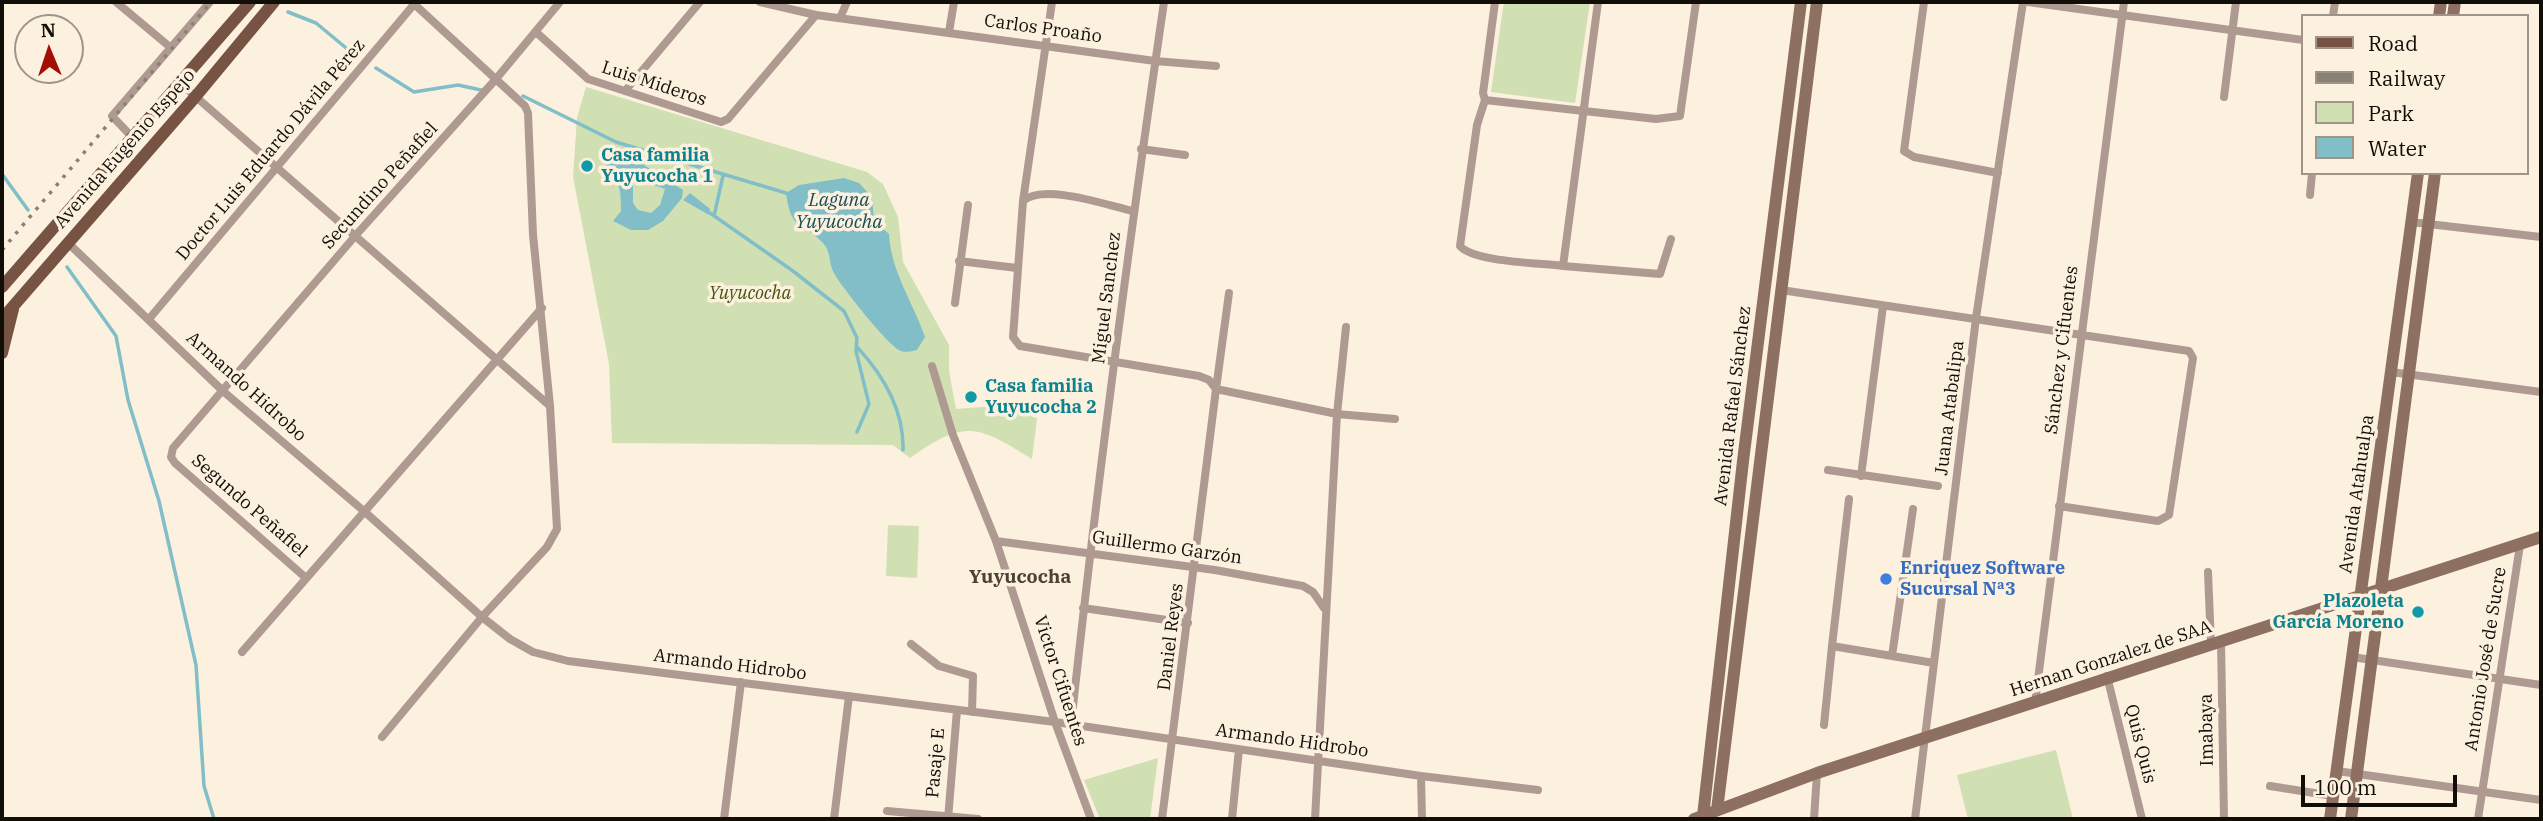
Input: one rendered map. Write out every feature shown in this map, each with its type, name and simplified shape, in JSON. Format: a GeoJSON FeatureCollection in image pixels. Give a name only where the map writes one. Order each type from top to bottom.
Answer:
{"type":"FeatureCollection","features":[{"type":"Feature","properties":{"kind":"main road","name":"Avenida Eugenio Espejo"},"geometry":{"type":"LineString","coordinates":[[2,287],[250,2]]}},
{"type":"Feature","properties":{"kind":"main road","name":"Avenida Eugenio Espejo"},"geometry":{"type":"LineString","coordinates":[[2,319],[274,2]]}},
{"type":"Feature","properties":{"kind":"main road"},"geometry":{"type":"LineString","coordinates":[[2,353],[14,304]]}},
{"type":"Feature","properties":{"kind":"street"},"geometry":{"type":"LineString","coordinates":[[116,2],[170,47]]}},
{"type":"Feature","properties":{"kind":"street"},"geometry":{"type":"LineString","coordinates":[[133,138],[112,117],[210,2]]}},
{"type":"Feature","properties":{"kind":"street"},"geometry":{"type":"LineString","coordinates":[[382,737],[482,617],[547,547],[557,528],[542,307],[533,235],[530,121],[525,106],[414,2]]}},
{"type":"Feature","properties":{"kind":"street","name":"Doctor Luis Eduardo Dávila Pérez"},"geometry":{"type":"LineString","coordinates":[[149,319],[414,2]]}},
{"type":"Feature","properties":{"kind":"street","name":"Secundino Peñafiel"},"geometry":{"type":"LineString","coordinates":[[223,392],[560,2]]}},
{"type":"Feature","properties":{"kind":"street"},"geometry":{"type":"LineString","coordinates":[[625,91],[700,2]]}},
{"type":"Feature","properties":{"kind":"street","name":"Carlos Proaño"},"geometry":{"type":"LineString","coordinates":[[760,2],[816,15],[1155,61],[1216,66]]}},
{"type":"Feature","properties":{"kind":"street"},"geometry":{"type":"LineString","coordinates":[[840,18],[847,2]]}},
{"type":"Feature","properties":{"kind":"street"},"geometry":{"type":"LineString","coordinates":[[949,32],[954,2]]}},
{"type":"Feature","properties":{"kind":"street"},"geometry":{"type":"LineString","coordinates":[[1052,2],[1023,201],[1013,337],[1020,346],[1199,376],[1209,380],[1216,389],[1337,414],[1395,419]]}},
{"type":"Feature","properties":{"kind":"street","name":"Miguel Sanchez"},"geometry":{"type":"LineString","coordinates":[[1071,724],[1089,553],[1133,211],[1164,2]]}},
{"type":"Feature","properties":{"kind":"street"},"geometry":{"type":"LineString","coordinates":[[1495,2],[1483,93],[1490,101],[1656,119],[1680,116],[1696,2]]}},
{"type":"Feature","properties":{"kind":"street"},"geometry":{"type":"LineString","coordinates":[[1563,266],[1598,2]]}},
{"type":"Feature","properties":{"kind":"street","name":"Avenida Rafael Sánchez"},"geometry":{"type":"LineString","coordinates":[[1699,818],[1801,2]]}},
{"type":"Feature","properties":{"kind":"street","name":"Avenida Rafael Sánchez"},"geometry":{"type":"LineString","coordinates":[[1717,810],[1817,2]]}},
{"type":"Feature","properties":{"kind":"street"},"geometry":{"type":"LineString","coordinates":[[1924,2],[1902,146],[1905,153],[1913,157],[1998,173]]}},
{"type":"Feature","properties":{"kind":"street"},"geometry":{"type":"LineString","coordinates":[[2025,2],[2302,40]]}},
{"type":"Feature","properties":{"kind":"street","name":"Juana Atabalipa"},"geometry":{"type":"LineString","coordinates":[[1915,819],[1976,318],[2025,2]]}},
{"type":"Feature","properties":{"kind":"street","name":"Sánchez y Cifuentes"},"geometry":{"type":"LineString","coordinates":[[2035,703],[2124,2]]}},
{"type":"Feature","properties":{"kind":"street"},"geometry":{"type":"LineString","coordinates":[[2224,97],[2236,2]]}},
{"type":"Feature","properties":{"kind":"street","name":"Luis Mideros"},"geometry":{"type":"LineString","coordinates":[[536,32],[588,79],[721,122],[728,119],[816,15]]}},
{"type":"Feature","properties":{"kind":"street"},"geometry":{"type":"LineString","coordinates":[[180,83],[550,406]]}},
{"type":"Feature","properties":{"kind":"street"},"geometry":{"type":"LineString","coordinates":[[1490,101],[1477,125],[1460,246],[1464,251],[1483,257],[1660,274],[1671,239]]}},
{"type":"Feature","properties":{"kind":"street"},"geometry":{"type":"LineString","coordinates":[[1141,149],[1185,155]]}},
{"type":"Feature","properties":{"kind":"street"},"geometry":{"type":"LineString","coordinates":[[2310,195],[2312,175]]}},
{"type":"Feature","properties":{"kind":"street","name":"Avenida Atahualpa"},"geometry":{"type":"LineString","coordinates":[[2330,819],[2418,175]]}},
{"type":"Feature","properties":{"kind":"street","name":"Avenida Atahualpa"},"geometry":{"type":"LineString","coordinates":[[2351,819],[2435,175]]}},
{"type":"Feature","properties":{"kind":"street"},"geometry":{"type":"LineString","coordinates":[[1023,201],[1030,195],[1045,193],[1133,211]]}},
{"type":"Feature","properties":{"kind":"street"},"geometry":{"type":"LineString","coordinates":[[955,303],[968,205]]}},
{"type":"Feature","properties":{"kind":"street"},"geometry":{"type":"LineString","coordinates":[[2412,222],[2541,237]]}},
{"type":"Feature","properties":{"kind":"street","name":"Armando Hidrobo"},"geometry":{"type":"LineString","coordinates":[[67,242],[223,392],[365,512],[482,617],[510,639],[533,652],[568,661],[1071,724],[1421,776],[1538,790]]}},
{"type":"Feature","properties":{"kind":"street"},"geometry":{"type":"LineString","coordinates":[[959,261],[1017,268]]}},
{"type":"Feature","properties":{"kind":"street"},"geometry":{"type":"LineString","coordinates":[[1781,290],[2184,348],[2193,358],[2169,515],[2158,521],[2059,506]]}},
{"type":"Feature","properties":{"kind":"street","name":"Daniel Reyes"},"geometry":{"type":"LineString","coordinates":[[1162,819],[1229,293]]}},
{"type":"Feature","properties":{"kind":"street"},"geometry":{"type":"LineString","coordinates":[[1861,476],[1883,306]]}},
{"type":"Feature","properties":{"kind":"street"},"geometry":{"type":"LineString","coordinates":[[242,652],[542,307]]}},
{"type":"Feature","properties":{"kind":"street"},"geometry":{"type":"LineString","coordinates":[[1315,819],[1324,608],[1337,414],[1346,327]]}},
{"type":"Feature","properties":{"kind":"street","name":"Victor Cifuentes"},"geometry":{"type":"LineString","coordinates":[[932,366],[953,435],[996,541],[1055,722],[1091,819]]}},
{"type":"Feature","properties":{"kind":"street"},"geometry":{"type":"LineString","coordinates":[[2391,372],[2541,392]]}},
{"type":"Feature","properties":{"kind":"street","name":"Segundo Peñafiel"},"geometry":{"type":"LineString","coordinates":[[223,392],[173,449],[171,457],[306,578]]}},
{"type":"Feature","properties":{"kind":"street"},"geometry":{"type":"LineString","coordinates":[[1828,470],[1938,486]]}},
{"type":"Feature","properties":{"kind":"street"},"geometry":{"type":"LineString","coordinates":[[1824,725],[1849,499]]}},
{"type":"Feature","properties":{"kind":"street"},"geometry":{"type":"LineString","coordinates":[[1892,656],[1913,509]]}},
{"type":"Feature","properties":{"kind":"street","name":"Hernan Gonzalez de SAA"},"geometry":{"type":"LineString","coordinates":[[1699,818],[1817,773],[2035,703],[2107,676],[2541,537]]}},
{"type":"Feature","properties":{"kind":"street","name":"Guillermo Garzón"},"geometry":{"type":"LineString","coordinates":[[996,541],[1196,568],[1303,586],[1313,592],[1324,608]]}},
{"type":"Feature","properties":{"kind":"street","name":"Antonio José de Sucre"},"geometry":{"type":"LineString","coordinates":[[2478,819],[2520,545]]}},
{"type":"Feature","properties":{"kind":"street","name":"Imabaya"},"geometry":{"type":"LineString","coordinates":[[2208,572],[2216,643],[2224,819]]}},
{"type":"Feature","properties":{"kind":"street"},"geometry":{"type":"LineString","coordinates":[[1083,608],[1188,623]]}},
{"type":"Feature","properties":{"kind":"street"},"geometry":{"type":"LineString","coordinates":[[911,644],[939,666],[973,676],[972,712]]}},
{"type":"Feature","properties":{"kind":"street"},"geometry":{"type":"LineString","coordinates":[[1832,646],[1934,663]]}},
{"type":"Feature","properties":{"kind":"street"},"geometry":{"type":"LineString","coordinates":[[2352,657],[2541,685]]}},
{"type":"Feature","properties":{"kind":"street","name":"Quis Quis"},"geometry":{"type":"LineString","coordinates":[[2107,676],[2142,819]]}},
{"type":"Feature","properties":{"kind":"street"},"geometry":{"type":"LineString","coordinates":[[724,819],[741,682]]}},
{"type":"Feature","properties":{"kind":"street"},"geometry":{"type":"LineString","coordinates":[[834,819],[849,696]]}},
{"type":"Feature","properties":{"kind":"street","name":"Pasaje E"},"geometry":{"type":"LineString","coordinates":[[948,817],[957,710]]}},
{"type":"Feature","properties":{"kind":"street"},"geometry":{"type":"LineString","coordinates":[[1232,819],[1239,749]]}},
{"type":"Feature","properties":{"kind":"street"},"geometry":{"type":"LineString","coordinates":[[2337,772],[2541,800]]}},
{"type":"Feature","properties":{"kind":"street"},"geometry":{"type":"LineString","coordinates":[[1814,819],[1817,773]]}},
{"type":"Feature","properties":{"kind":"street"},"geometry":{"type":"LineString","coordinates":[[1421,776],[1422,819]]}},
{"type":"Feature","properties":{"kind":"street"},"geometry":{"type":"LineString","coordinates":[[2270,786],[2333,796]]}},
{"type":"Feature","properties":{"kind":"street"},"geometry":{"type":"LineString","coordinates":[[887,811],[978,819]]}},
{"type":"Feature","properties":{"kind":"green space"},"geometry":{"type":"Polygon","coordinates":[[[1504,2],[1590,2],[1575,103],[1491,92],[1504,2]]]}},
{"type":"Feature","properties":{"kind":"green space","name":"Yuyucocha"},"geometry":{"type":"Polygon","coordinates":[[[586,87],[867,172],[883,184],[898,217],[903,262],[949,345],[949,371],[956,409],[995,406],[1037,418],[1032,459],[984,433],[971,431],[945,437],[910,458],[893,445],[612,443],[609,364],[573,177],[577,118],[586,87]]]}},
{"type":"Feature","properties":{"kind":"green space"},"geometry":{"type":"Polygon","coordinates":[[[888,525],[919,526],[917,578],[886,576],[888,525]]]}},
{"type":"Feature","properties":{"kind":"green space"},"geometry":{"type":"Polygon","coordinates":[[[2056,750],[2073,819],[1968,819],[1957,775],[2056,750]]]}},
{"type":"Feature","properties":{"kind":"green space"},"geometry":{"type":"Polygon","coordinates":[[[1158,758],[1150,819],[1100,819],[1084,780],[1158,758]]]}},
{"type":"Feature","properties":{"kind":"water"},"geometry":{"type":"Polygon","coordinates":[[[616,153],[631,162],[641,163],[683,190],[682,198],[663,221],[648,230],[631,230],[613,221],[621,211],[620,190],[604,167],[616,153]],[[633,177],[633,203],[638,210],[651,213],[660,205],[665,189],[633,177]]]}},
{"type":"Feature","properties":{"kind":"water","name":"Laguna Yuyucocha"},"geometry":{"type":"Polygon","coordinates":[[[844,178],[859,183],[872,197],[874,221],[889,234],[898,274],[925,337],[917,350],[901,351],[887,339],[838,280],[823,243],[798,224],[791,214],[786,193],[799,185],[844,178]]]}},
{"type":"Feature","properties":{"kind":"water"},"geometry":{"type":"Polygon","coordinates":[[[690,193],[710,209],[709,215],[683,200],[690,193]]]}},
{"type":"Feature","properties":{"kind":"waterway"},"geometry":{"type":"LineString","coordinates":[[2,8],[2,18]]}},
{"type":"Feature","properties":{"kind":"waterway"},"geometry":{"type":"LineString","coordinates":[[288,12],[316,23],[357,57]]}},
{"type":"Feature","properties":{"kind":"waterway"},"geometry":{"type":"LineString","coordinates":[[376,68],[414,92],[458,85],[481,90]]}},
{"type":"Feature","properties":{"kind":"waterway"},"geometry":{"type":"LineString","coordinates":[[523,96],[616,142],[786,193]]}},
{"type":"Feature","properties":{"kind":"waterway"},"geometry":{"type":"LineString","coordinates":[[2,174],[28,210]]}},
{"type":"Feature","properties":{"kind":"waterway"},"geometry":{"type":"LineString","coordinates":[[714,216],[723,176]]}},
{"type":"Feature","properties":{"kind":"waterway"},"geometry":{"type":"LineString","coordinates":[[710,213],[793,271],[844,311],[857,338],[856,351],[869,404],[857,432]]}},
{"type":"Feature","properties":{"kind":"waterway"},"geometry":{"type":"LineString","coordinates":[[67,267],[116,336],[128,400],[159,501],[196,665],[204,786],[214,819]]}},
{"type":"Feature","properties":{"kind":"waterway"},"geometry":{"type":"LineString","coordinates":[[857,347],[884,382],[896,407],[903,450]]}},
{"type":"Feature","properties":{"kind":"railway"},"geometry":{"type":"LineString","coordinates":[[2,250],[211,2]]}},
{"type":"Feature","properties":{"kind":"place","name":"Casa familia Yuyucocha 1"},"geometry":{"type":"Point","coordinates":[587,166]}},
{"type":"Feature","properties":{"kind":"place","name":"Casa familia Yuyucocha 2"},"geometry":{"type":"Point","coordinates":[971,397]}},
{"type":"Feature","properties":{"kind":"place","name":"Enriquez Software Sucursal Nª3"},"geometry":{"type":"Point","coordinates":[1886,579]}},
{"type":"Feature","properties":{"kind":"place","name":"Plazoleta García Moreno"},"geometry":{"type":"Point","coordinates":[2418,612]}},
{"type":"Feature","properties":{"kind":"district","name":"Yuyucocha"},"geometry":{"type":"Point","coordinates":[1020,578]}}]}
